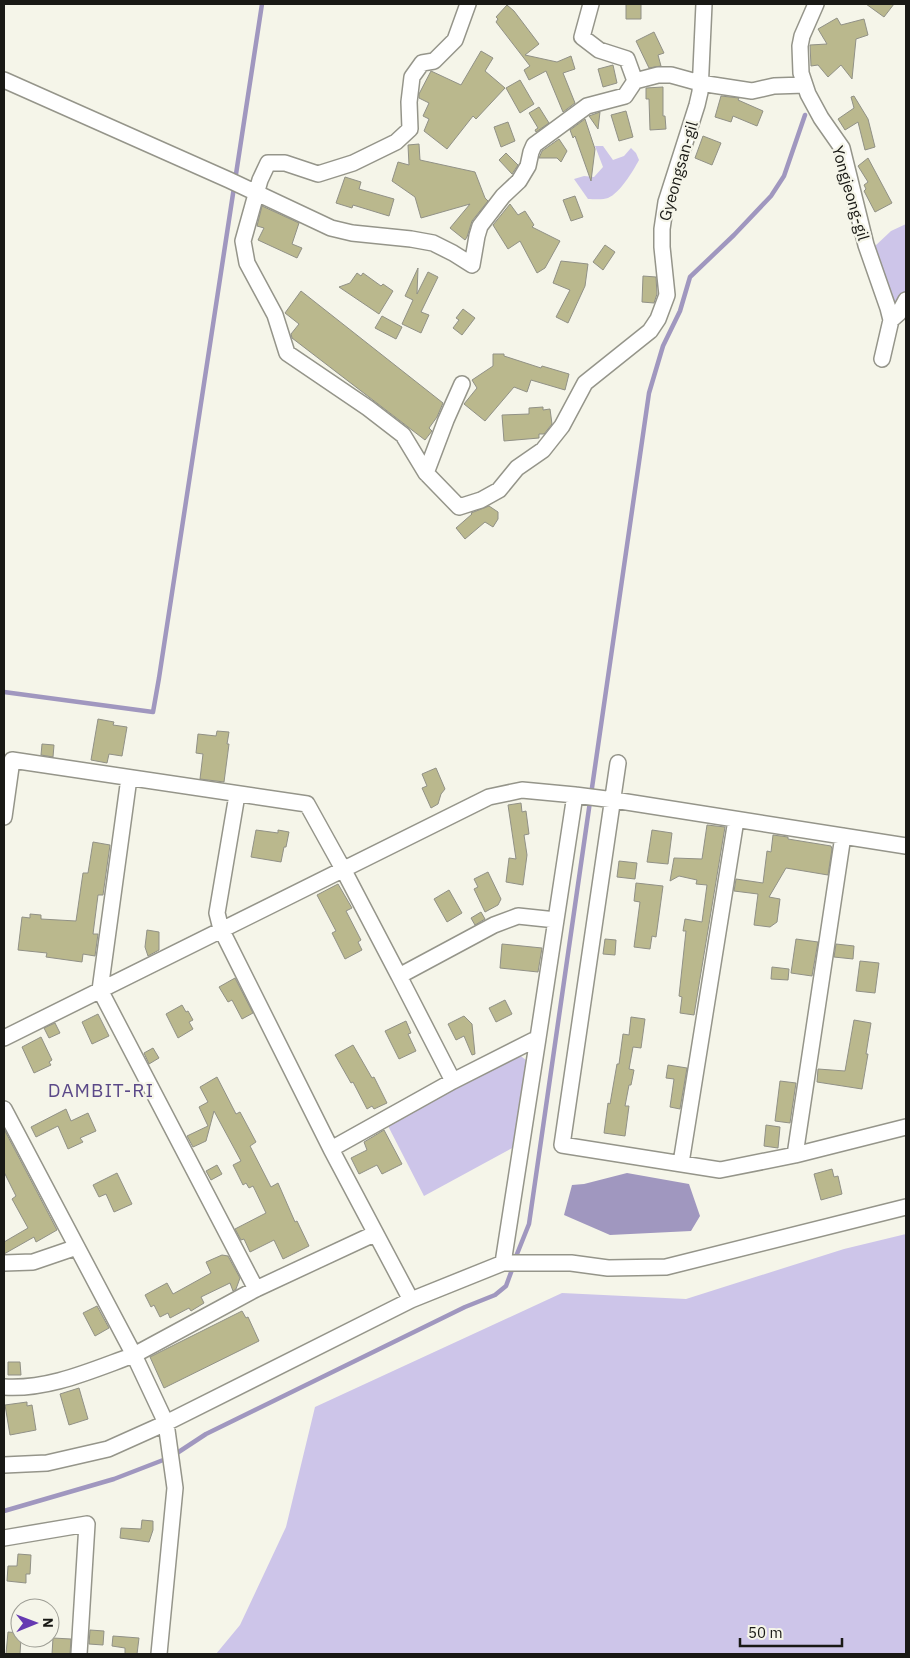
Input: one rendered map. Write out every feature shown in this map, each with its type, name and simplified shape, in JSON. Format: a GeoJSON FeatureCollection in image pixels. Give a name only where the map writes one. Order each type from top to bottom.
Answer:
{"type":"FeatureCollection","features":[{"type":"Feature","properties":{"kind":"street","name":"Gyeongsan-gil"},"geometry":{"type":"LineString","coordinates":[[468,4],[454,40],[434,61],[422,62],[412,77],[409,102],[410,129],[396,142],[353,163],[318,174],[285,163],[268,163],[260,180],[250,191],[243,242],[247,263],[275,315],[287,353],[368,408],[402,435],[426,473],[459,507],[481,500],[499,490],[517,468],[543,450],[562,426],[585,383],[650,330],[658,319],[667,295],[662,228],[666,202],[697,105],[704,4]]}},
{"type":"Feature","properties":{"kind":"street"},"geometry":{"type":"LineString","coordinates":[[591,4],[582,37],[599,50],[627,59],[635,81]]}},
{"type":"Feature","properties":{"kind":"street","name":"Yongjeong-gil"},"geometry":{"type":"LineString","coordinates":[[816,4],[802,36],[799,58],[801,73],[808,94],[821,118],[842,148],[866,245],[891,320],[882,359]]}},
{"type":"Feature","properties":{"kind":"street"},"geometry":{"type":"LineString","coordinates":[[4,80],[229,180],[331,228],[352,233],[411,238],[432,243],[472,265],[480,226],[503,196],[519,181],[528,166],[530,152],[534,145],[587,106],[625,96],[635,81],[658,75],[672,75],[700,83],[752,91],[774,86],[805,85]]}},
{"type":"Feature","properties":{"kind":"street"},"geometry":{"type":"LineString","coordinates":[[891,320],[899,313],[906,300]]}},
{"type":"Feature","properties":{"kind":"street"},"geometry":{"type":"LineString","coordinates":[[426,473],[462,384]]}},
{"type":"Feature","properties":{"kind":"street"},"geometry":{"type":"LineString","coordinates":[[4,817],[12,760],[307,804],[343,869],[453,1081]]}},
{"type":"Feature","properties":{"kind":"street"},"geometry":{"type":"LineString","coordinates":[[618,764],[562,1145],[720,1170],[795,1155],[906,1127]]}},
{"type":"Feature","properties":{"kind":"street"},"geometry":{"type":"LineString","coordinates":[[128,778],[100,990],[256,1289]]}},
{"type":"Feature","properties":{"kind":"street"},"geometry":{"type":"LineString","coordinates":[[4,1038],[490,797],[522,790],[614,800],[906,846]]}},
{"type":"Feature","properties":{"kind":"street"},"geometry":{"type":"LineString","coordinates":[[237,795],[216,913],[221,929],[374,1234],[411,1300]]}},
{"type":"Feature","properties":{"kind":"street"},"geometry":{"type":"LineString","coordinates":[[503,1263],[575,796]]}},
{"type":"Feature","properties":{"kind":"street"},"geometry":{"type":"LineString","coordinates":[[681,1163],[736,820]]}},
{"type":"Feature","properties":{"kind":"street"},"geometry":{"type":"LineString","coordinates":[[795,1155],[843,836]]}},
{"type":"Feature","properties":{"kind":"street"},"geometry":{"type":"LineString","coordinates":[[399,976],[494,925],[518,916],[556,920]]}},
{"type":"Feature","properties":{"kind":"street"},"geometry":{"type":"LineString","coordinates":[[331,1149],[453,1081],[538,1038]]}},
{"type":"Feature","properties":{"kind":"street"},"geometry":{"type":"LineString","coordinates":[[4,1112],[134,1355],[167,1429],[174,1488],[159,1654]]}},
{"type":"Feature","properties":{"kind":"street"},"geometry":{"type":"LineString","coordinates":[[4,1465],[47,1463],[108,1449],[167,1429],[411,1300],[503,1263],[571,1263],[608,1268],[666,1267],[906,1207]]}},
{"type":"Feature","properties":{"kind":"street"},"geometry":{"type":"LineString","coordinates":[[4,1387],[15,1388],[64,1380],[134,1355],[256,1289],[374,1234]]}},
{"type":"Feature","properties":{"kind":"street"},"geometry":{"type":"LineString","coordinates":[[4,1262],[33,1262],[77,1247]]}},
{"type":"Feature","properties":{"kind":"street"},"geometry":{"type":"LineString","coordinates":[[4,1538],[87,1524],[79,1654]]}},
{"type":"Feature","properties":{"kind":"shaded area"},"geometry":{"type":"Polygon","coordinates":[[[595,146],[603,146],[613,160],[624,156],[631,148],[639,160],[622,187],[606,199],[588,199],[574,179],[584,176],[594,177],[603,167],[595,146]]]}},
{"type":"Feature","properties":{"kind":"shaded area"},"geometry":{"type":"Polygon","coordinates":[[[906,224],[906,310],[892,307],[874,247],[891,231],[906,224]]]}},
{"type":"Feature","properties":{"kind":"shaded area"},"geometry":{"type":"Polygon","coordinates":[[[518,1054],[526,1060],[514,1147],[424,1196],[387,1124],[518,1054]]]}},
{"type":"Feature","properties":{"kind":"shaded area"},"geometry":{"type":"Polygon","coordinates":[[[627,1173],[689,1184],[700,1216],[691,1231],[610,1235],[564,1215],[572,1185],[584,1184],[627,1173]]]}},
{"type":"Feature","properties":{"kind":"shaded area"},"geometry":{"type":"Polygon","coordinates":[[[906,1234],[906,1654],[216,1654],[240,1625],[286,1527],[315,1407],[562,1293],[686,1299],[844,1249],[906,1234]]]}},
{"type":"Feature","properties":{"kind":"building"},"geometry":{"type":"Polygon","coordinates":[[[626,4],[641,4],[641,19],[626,19],[626,4]]]}},
{"type":"Feature","properties":{"kind":"building"},"geometry":{"type":"Polygon","coordinates":[[[866,4],[894,4],[884,17],[866,4]]]}},
{"type":"Feature","properties":{"kind":"building"},"geometry":{"type":"Polygon","coordinates":[[[507,5],[514,11],[539,44],[525,55],[557,62],[571,56],[575,69],[563,73],[575,103],[563,112],[546,71],[529,80],[524,70],[530,66],[496,22],[498,19],[496,17],[507,5]]]}},
{"type":"Feature","properties":{"kind":"building"},"geometry":{"type":"Polygon","coordinates":[[[837,18],[841,25],[864,19],[868,35],[856,39],[852,79],[841,65],[828,77],[818,65],[811,66],[810,45],[827,44],[818,29],[837,18]]]}},
{"type":"Feature","properties":{"kind":"building"},"geometry":{"type":"Polygon","coordinates":[[[654,32],[664,53],[658,55],[661,66],[649,68],[636,41],[654,32]]]}},
{"type":"Feature","properties":{"kind":"building"},"geometry":{"type":"Polygon","coordinates":[[[481,51],[493,58],[485,71],[505,88],[476,119],[473,116],[447,149],[424,131],[429,119],[423,116],[429,103],[419,98],[419,94],[431,71],[461,85],[481,51]]]}},
{"type":"Feature","properties":{"kind":"building"},"geometry":{"type":"Polygon","coordinates":[[[613,65],[617,83],[603,87],[598,69],[613,65]]]}},
{"type":"Feature","properties":{"kind":"building"},"geometry":{"type":"Polygon","coordinates":[[[520,80],[534,104],[520,113],[506,88],[520,80]]]}},
{"type":"Feature","properties":{"kind":"building"},"geometry":{"type":"Polygon","coordinates":[[[663,87],[663,116],[665,116],[666,129],[650,130],[649,99],[646,99],[646,88],[663,87]]]}},
{"type":"Feature","properties":{"kind":"building"},"geometry":{"type":"Polygon","coordinates":[[[721,96],[739,98],[738,100],[763,111],[757,126],[733,116],[731,122],[715,117],[721,96]]]}},
{"type":"Feature","properties":{"kind":"building"},"geometry":{"type":"Polygon","coordinates":[[[854,96],[868,119],[875,147],[865,150],[858,122],[845,130],[838,119],[854,108],[851,97],[854,96]]]}},
{"type":"Feature","properties":{"kind":"building"},"geometry":{"type":"Polygon","coordinates":[[[539,107],[549,123],[536,132],[535,130],[538,128],[529,113],[539,107]]]}},
{"type":"Feature","properties":{"kind":"building"},"geometry":{"type":"Polygon","coordinates":[[[626,111],[633,137],[619,141],[611,115],[626,111]]]}},
{"type":"Feature","properties":{"kind":"building"},"geometry":{"type":"Polygon","coordinates":[[[600,112],[598,129],[589,116],[600,112]]]}},
{"type":"Feature","properties":{"kind":"building"},"geometry":{"type":"Polygon","coordinates":[[[585,119],[595,149],[591,181],[575,136],[573,138],[570,130],[585,119]]]}},
{"type":"Feature","properties":{"kind":"building"},"geometry":{"type":"Polygon","coordinates":[[[508,122],[515,141],[501,147],[494,127],[508,122]]]}},
{"type":"Feature","properties":{"kind":"building"},"geometry":{"type":"Polygon","coordinates":[[[703,136],[721,143],[712,165],[695,158],[703,136]]]}},
{"type":"Feature","properties":{"kind":"building"},"geometry":{"type":"Polygon","coordinates":[[[559,139],[567,151],[561,162],[557,158],[539,158],[542,151],[559,139]]]}},
{"type":"Feature","properties":{"kind":"building"},"geometry":{"type":"Polygon","coordinates":[[[419,144],[420,160],[475,172],[485,198],[488,201],[472,221],[465,240],[450,228],[470,204],[421,218],[415,197],[392,181],[398,162],[409,165],[408,145],[419,144]]]}},
{"type":"Feature","properties":{"kind":"building"},"geometry":{"type":"Polygon","coordinates":[[[506,153],[518,165],[512,174],[499,160],[506,153]]]}},
{"type":"Feature","properties":{"kind":"building"},"geometry":{"type":"Polygon","coordinates":[[[868,158],[892,203],[875,212],[864,191],[866,189],[864,185],[868,182],[858,166],[868,158]]]}},
{"type":"Feature","properties":{"kind":"building"},"geometry":{"type":"Polygon","coordinates":[[[345,177],[361,182],[359,189],[394,199],[389,216],[353,205],[352,208],[336,203],[345,177]]]}},
{"type":"Feature","properties":{"kind":"building"},"geometry":{"type":"Polygon","coordinates":[[[575,196],[583,217],[571,221],[563,200],[575,196]]]}},
{"type":"Feature","properties":{"kind":"building"},"geometry":{"type":"Polygon","coordinates":[[[510,204],[518,215],[525,211],[534,225],[532,227],[560,241],[545,268],[537,273],[520,241],[508,249],[493,225],[510,204]]]}},
{"type":"Feature","properties":{"kind":"building"},"geometry":{"type":"Polygon","coordinates":[[[262,206],[299,223],[292,244],[302,248],[297,258],[258,240],[264,228],[257,226],[262,206]]]}},
{"type":"Feature","properties":{"kind":"building"},"geometry":{"type":"Polygon","coordinates":[[[605,245],[615,252],[603,270],[593,262],[605,245]]]}},
{"type":"Feature","properties":{"kind":"building"},"geometry":{"type":"Polygon","coordinates":[[[561,261],[588,264],[585,286],[568,323],[556,317],[570,290],[553,283],[561,261]]]}},
{"type":"Feature","properties":{"kind":"building"},"geometry":{"type":"Polygon","coordinates":[[[418,268],[417,294],[428,272],[438,277],[421,312],[429,315],[421,333],[402,324],[413,300],[405,296],[418,268]]]}},
{"type":"Feature","properties":{"kind":"building"},"geometry":{"type":"Polygon","coordinates":[[[357,273],[361,276],[363,273],[381,286],[383,284],[393,291],[379,314],[339,287],[350,283],[357,273]]]}},
{"type":"Feature","properties":{"kind":"building"},"geometry":{"type":"Polygon","coordinates":[[[643,276],[656,277],[657,294],[654,303],[642,302],[643,276]]]}},
{"type":"Feature","properties":{"kind":"building"},"geometry":{"type":"Polygon","coordinates":[[[301,291],[443,403],[437,417],[429,428],[432,431],[425,440],[292,338],[291,334],[299,324],[285,313],[301,291]]]}},
{"type":"Feature","properties":{"kind":"building"},"geometry":{"type":"Polygon","coordinates":[[[463,309],[475,318],[462,335],[453,328],[459,320],[456,318],[463,309]]]}},
{"type":"Feature","properties":{"kind":"building"},"geometry":{"type":"Polygon","coordinates":[[[382,316],[402,327],[396,339],[375,328],[382,316]]]}},
{"type":"Feature","properties":{"kind":"building"},"geometry":{"type":"Polygon","coordinates":[[[493,354],[504,354],[504,356],[541,368],[542,366],[569,374],[565,390],[531,380],[527,392],[514,387],[485,421],[464,404],[477,388],[472,380],[493,366],[493,354]]]}},
{"type":"Feature","properties":{"kind":"building"},"geometry":{"type":"Polygon","coordinates":[[[543,407],[543,410],[550,409],[552,424],[544,434],[539,434],[539,438],[504,441],[502,415],[529,414],[529,408],[543,407]]]}},
{"type":"Feature","properties":{"kind":"building"},"geometry":{"type":"Polygon","coordinates":[[[489,506],[498,512],[498,519],[493,527],[485,522],[465,539],[456,528],[471,513],[489,506]]]}},
{"type":"Feature","properties":{"kind":"building"},"geometry":{"type":"Polygon","coordinates":[[[98,719],[114,722],[113,725],[127,727],[122,756],[109,754],[107,763],[91,760],[98,719]]]}},
{"type":"Feature","properties":{"kind":"building"},"geometry":{"type":"Polygon","coordinates":[[[217,731],[229,732],[224,782],[200,779],[203,754],[196,753],[198,734],[216,736],[217,731]]]}},
{"type":"Feature","properties":{"kind":"building"},"geometry":{"type":"Polygon","coordinates":[[[42,744],[54,745],[53,757],[41,755],[42,744]]]}},
{"type":"Feature","properties":{"kind":"building"},"geometry":{"type":"Polygon","coordinates":[[[436,768],[445,789],[441,794],[438,804],[431,808],[422,788],[427,786],[422,774],[436,768]]]}},
{"type":"Feature","properties":{"kind":"building"},"geometry":{"type":"Polygon","coordinates":[[[521,803],[522,812],[526,811],[529,834],[524,835],[527,855],[523,885],[506,882],[509,858],[516,859],[508,805],[521,803]]]}},
{"type":"Feature","properties":{"kind":"building"},"geometry":{"type":"Polygon","coordinates":[[[707,825],[725,827],[694,1015],[680,1013],[682,997],[679,996],[686,931],[683,931],[685,919],[702,922],[707,885],[696,884],[697,880],[679,876],[670,881],[674,858],[702,859],[707,825]]]}},
{"type":"Feature","properties":{"kind":"building"},"geometry":{"type":"Polygon","coordinates":[[[256,830],[278,833],[278,830],[289,832],[281,862],[251,857],[256,830]]]}},
{"type":"Feature","properties":{"kind":"building"},"geometry":{"type":"Polygon","coordinates":[[[652,830],[672,833],[668,864],[647,862],[652,830]]]}},
{"type":"Feature","properties":{"kind":"building"},"geometry":{"type":"Polygon","coordinates":[[[773,835],[831,846],[832,849],[828,875],[786,868],[769,897],[780,899],[777,922],[770,927],[754,925],[758,894],[734,891],[736,879],[763,883],[767,851],[771,852],[773,835]]]}},
{"type":"Feature","properties":{"kind":"building"},"geometry":{"type":"Polygon","coordinates":[[[93,842],[110,845],[103,895],[98,895],[93,934],[98,934],[95,956],[83,954],[82,962],[46,957],[47,953],[18,950],[22,917],[30,918],[30,914],[41,915],[41,919],[76,921],[83,873],[88,873],[93,842]]]}},
{"type":"Feature","properties":{"kind":"building"},"geometry":{"type":"Polygon","coordinates":[[[619,861],[637,863],[635,879],[617,877],[619,861]]]}},
{"type":"Feature","properties":{"kind":"building"},"geometry":{"type":"Polygon","coordinates":[[[488,872],[501,899],[498,905],[485,912],[474,889],[478,887],[474,879],[488,872]]]}},
{"type":"Feature","properties":{"kind":"building"},"geometry":{"type":"Polygon","coordinates":[[[636,883],[663,886],[656,937],[652,936],[650,949],[634,947],[640,902],[634,901],[636,883]]]}},
{"type":"Feature","properties":{"kind":"building"},"geometry":{"type":"Polygon","coordinates":[[[338,884],[352,908],[346,911],[361,940],[358,942],[362,950],[345,959],[332,933],[336,931],[317,895],[338,884]]]}},
{"type":"Feature","properties":{"kind":"building"},"geometry":{"type":"Polygon","coordinates":[[[449,890],[462,913],[447,922],[434,899],[449,890]]]}},
{"type":"Feature","properties":{"kind":"building"},"geometry":{"type":"Polygon","coordinates":[[[481,912],[485,919],[475,925],[471,918],[481,912]]]}},
{"type":"Feature","properties":{"kind":"building"},"geometry":{"type":"Polygon","coordinates":[[[147,930],[159,932],[159,950],[148,956],[145,947],[147,930]]]}},
{"type":"Feature","properties":{"kind":"building"},"geometry":{"type":"Polygon","coordinates":[[[605,939],[616,940],[615,955],[603,954],[605,939]]]}},
{"type":"Feature","properties":{"kind":"building"},"geometry":{"type":"Polygon","coordinates":[[[796,939],[818,942],[812,976],[791,973],[796,939]]]}},
{"type":"Feature","properties":{"kind":"building"},"geometry":{"type":"Polygon","coordinates":[[[502,944],[542,948],[538,972],[500,968],[502,944]]]}},
{"type":"Feature","properties":{"kind":"building"},"geometry":{"type":"Polygon","coordinates":[[[836,944],[854,946],[853,959],[834,957],[836,944]]]}},
{"type":"Feature","properties":{"kind":"building"},"geometry":{"type":"Polygon","coordinates":[[[860,961],[879,963],[875,993],[856,991],[860,961]]]}},
{"type":"Feature","properties":{"kind":"building"},"geometry":{"type":"Polygon","coordinates":[[[772,967],[789,969],[788,980],[771,979],[772,967]]]}},
{"type":"Feature","properties":{"kind":"building"},"geometry":{"type":"Polygon","coordinates":[[[235,978],[253,1013],[242,1019],[232,1000],[228,1002],[219,987],[235,978]]]}},
{"type":"Feature","properties":{"kind":"building"},"geometry":{"type":"Polygon","coordinates":[[[505,1000],[512,1014],[496,1022],[489,1008],[505,1000]]]}},
{"type":"Feature","properties":{"kind":"building"},"geometry":{"type":"Polygon","coordinates":[[[182,1005],[193,1020],[189,1022],[193,1029],[178,1038],[166,1014],[182,1005]]]}},
{"type":"Feature","properties":{"kind":"building"},"geometry":{"type":"Polygon","coordinates":[[[98,1014],[109,1036],[92,1044],[82,1022],[98,1014]]]}},
{"type":"Feature","properties":{"kind":"building"},"geometry":{"type":"Polygon","coordinates":[[[464,1016],[472,1024],[475,1054],[472,1055],[464,1036],[456,1040],[448,1024],[464,1016]]]}},
{"type":"Feature","properties":{"kind":"building"},"geometry":{"type":"Polygon","coordinates":[[[631,1017],[645,1019],[641,1048],[633,1047],[629,1069],[634,1070],[625,1106],[629,1106],[625,1136],[604,1133],[608,1103],[610,1104],[617,1064],[619,1064],[623,1034],[629,1035],[631,1017]]]}},
{"type":"Feature","properties":{"kind":"building"},"geometry":{"type":"Polygon","coordinates":[[[854,1020],[871,1023],[862,1089],[817,1082],[818,1069],[845,1071],[854,1020]]]}},
{"type":"Feature","properties":{"kind":"building"},"geometry":{"type":"Polygon","coordinates":[[[406,1021],[411,1033],[408,1034],[416,1051],[399,1059],[385,1031],[406,1021]]]}},
{"type":"Feature","properties":{"kind":"building"},"geometry":{"type":"Polygon","coordinates":[[[55,1023],[60,1033],[49,1038],[44,1028],[55,1023]]]}},
{"type":"Feature","properties":{"kind":"building"},"geometry":{"type":"Polygon","coordinates":[[[41,1037],[52,1060],[49,1062],[51,1065],[34,1073],[22,1047],[41,1037]]]}},
{"type":"Feature","properties":{"kind":"building"},"geometry":{"type":"Polygon","coordinates":[[[353,1045],[372,1078],[374,1077],[387,1103],[374,1109],[372,1106],[367,1109],[353,1082],[351,1083],[335,1055],[353,1045]]]}},
{"type":"Feature","properties":{"kind":"building"},"geometry":{"type":"Polygon","coordinates":[[[153,1048],[159,1058],[149,1064],[144,1053],[153,1048]]]}},
{"type":"Feature","properties":{"kind":"building"},"geometry":{"type":"Polygon","coordinates":[[[668,1065],[687,1068],[680,1109],[670,1107],[674,1079],[666,1078],[668,1065]]]}},
{"type":"Feature","properties":{"kind":"building"},"geometry":{"type":"Polygon","coordinates":[[[217,1077],[236,1114],[240,1112],[256,1142],[250,1146],[271,1187],[278,1183],[295,1222],[297,1221],[309,1246],[283,1259],[274,1240],[250,1252],[244,1239],[241,1240],[235,1229],[266,1213],[253,1186],[249,1188],[246,1183],[243,1185],[233,1165],[241,1161],[214,1111],[206,1141],[193,1147],[187,1136],[208,1126],[199,1107],[208,1102],[200,1087],[217,1077]]]}},
{"type":"Feature","properties":{"kind":"building"},"geometry":{"type":"Polygon","coordinates":[[[780,1081],[796,1083],[790,1123],[775,1121],[780,1081]]]}},
{"type":"Feature","properties":{"kind":"building"},"geometry":{"type":"Polygon","coordinates":[[[66,1109],[71,1121],[88,1113],[96,1131],[80,1138],[83,1142],[68,1149],[58,1126],[36,1137],[31,1127],[66,1109]]]}},
{"type":"Feature","properties":{"kind":"building"},"geometry":{"type":"Polygon","coordinates":[[[766,1125],[780,1127],[778,1148],[764,1146],[766,1125]]]}},
{"type":"Feature","properties":{"kind":"building"},"geometry":{"type":"Polygon","coordinates":[[[4,1129],[57,1230],[36,1242],[34,1237],[4,1254],[4,1242],[28,1228],[12,1199],[16,1196],[4,1172],[4,1129]]]}},
{"type":"Feature","properties":{"kind":"building"},"geometry":{"type":"Polygon","coordinates":[[[384,1130],[402,1164],[382,1174],[377,1165],[359,1174],[351,1158],[367,1150],[364,1142],[384,1130]]]}},
{"type":"Feature","properties":{"kind":"building"},"geometry":{"type":"Polygon","coordinates":[[[217,1165],[222,1174],[211,1180],[206,1171],[217,1165]]]}},
{"type":"Feature","properties":{"kind":"building"},"geometry":{"type":"Polygon","coordinates":[[[832,1169],[834,1177],[838,1176],[842,1194],[821,1200],[814,1174],[832,1169]]]}},
{"type":"Feature","properties":{"kind":"building"},"geometry":{"type":"Polygon","coordinates":[[[117,1173],[132,1204],[114,1212],[106,1194],[99,1197],[93,1185],[117,1173]]]}},
{"type":"Feature","properties":{"kind":"building"},"geometry":{"type":"Polygon","coordinates":[[[222,1255],[228,1256],[240,1278],[236,1289],[233,1291],[230,1283],[201,1297],[204,1303],[191,1311],[189,1308],[170,1318],[168,1313],[160,1317],[154,1305],[151,1307],[145,1295],[167,1283],[173,1294],[211,1273],[206,1262],[222,1255]]]}},
{"type":"Feature","properties":{"kind":"building"},"geometry":{"type":"Polygon","coordinates":[[[97,1306],[109,1328],[95,1336],[83,1313],[97,1306]]]}},
{"type":"Feature","properties":{"kind":"building"},"geometry":{"type":"Polygon","coordinates":[[[242,1311],[246,1318],[248,1317],[259,1341],[164,1388],[150,1357],[242,1311]]]}},
{"type":"Feature","properties":{"kind":"building"},"geometry":{"type":"Polygon","coordinates":[[[8,1362],[20,1362],[21,1375],[8,1375],[8,1362]]]}},
{"type":"Feature","properties":{"kind":"building"},"geometry":{"type":"Polygon","coordinates":[[[79,1388],[88,1419],[69,1425],[60,1394],[79,1388]]]}},
{"type":"Feature","properties":{"kind":"building"},"geometry":{"type":"Polygon","coordinates":[[[27,1402],[27,1406],[32,1405],[36,1430],[10,1435],[5,1405],[27,1402]]]}},
{"type":"Feature","properties":{"kind":"building"},"geometry":{"type":"Polygon","coordinates":[[[142,1520],[153,1521],[153,1530],[149,1542],[120,1538],[121,1528],[141,1529],[142,1520]]]}},
{"type":"Feature","properties":{"kind":"building"},"geometry":{"type":"Polygon","coordinates":[[[18,1554],[31,1555],[30,1574],[26,1574],[26,1583],[7,1581],[8,1566],[17,1566],[18,1554]]]}},
{"type":"Feature","properties":{"kind":"building"},"geometry":{"type":"Polygon","coordinates":[[[90,1630],[104,1631],[103,1645],[89,1644],[90,1630]]]}},
{"type":"Feature","properties":{"kind":"building"},"geometry":{"type":"Polygon","coordinates":[[[8,1632],[10,1632],[10,1648],[20,1648],[20,1654],[6,1654],[8,1632]]]}},
{"type":"Feature","properties":{"kind":"building"},"geometry":{"type":"Polygon","coordinates":[[[113,1636],[139,1638],[137,1654],[125,1654],[125,1648],[112,1646],[113,1636]]]}},
{"type":"Feature","properties":{"kind":"building"},"geometry":{"type":"Polygon","coordinates":[[[60,1638],[71,1639],[70,1654],[52,1654],[52,1648],[60,1648],[60,1638]]]}},
{"type":"Feature","properties":{"kind":"waterway"},"geometry":{"type":"LineString","coordinates":[[4,692],[153,712],[262,4]]}},
{"type":"Feature","properties":{"kind":"waterway"},"geometry":{"type":"LineString","coordinates":[[515,1259],[529,1224],[649,393],[663,346],[680,311],[690,277],[771,196],[784,176],[805,115]]}},
{"type":"Feature","properties":{"kind":"waterway"},"geometry":{"type":"LineString","coordinates":[[4,1511],[114,1479],[171,1457],[206,1434],[465,1307],[495,1295],[506,1286],[513,1267]]}},
{"type":"Feature","properties":{"kind":"district","name":"DAMBIT-RI"},"geometry":{"type":"Point","coordinates":[101,1090]}}]}
